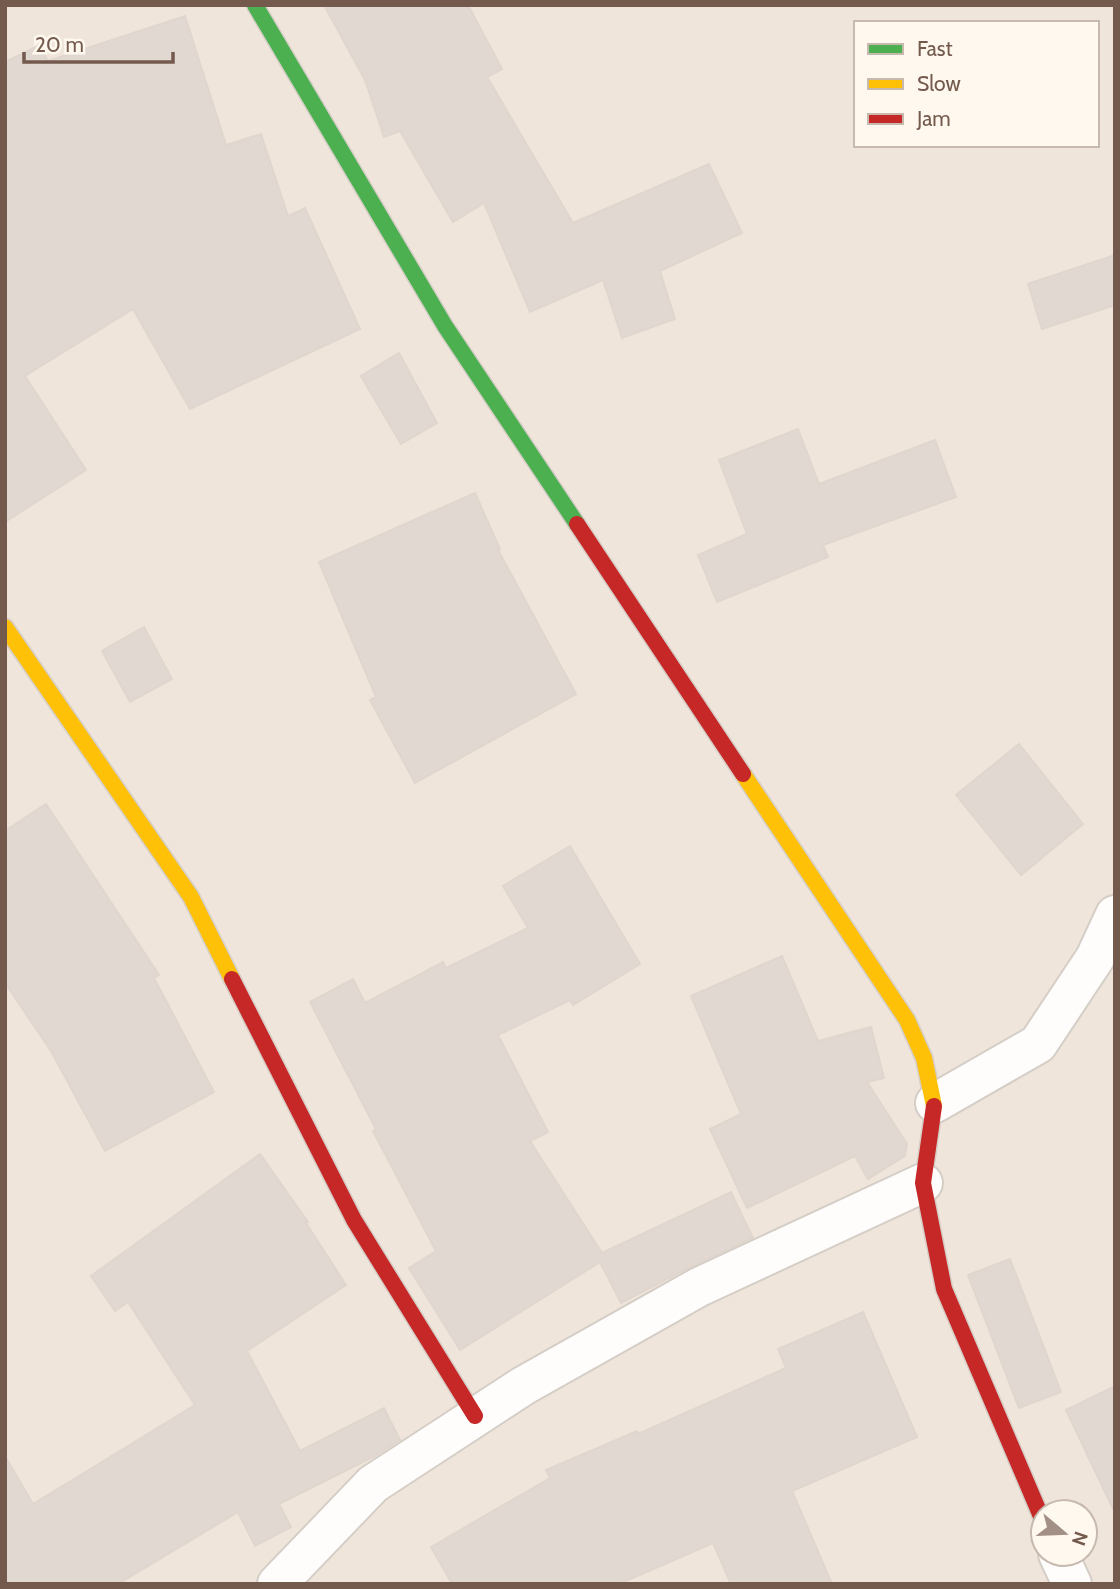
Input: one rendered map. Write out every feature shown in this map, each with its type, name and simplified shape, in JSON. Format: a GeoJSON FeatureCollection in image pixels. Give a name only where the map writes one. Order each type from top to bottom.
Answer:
{"type":"FeatureCollection","features":[{"type":"Feature","properties":{"kind":"street"},"geometry":{"type":"LineString","coordinates":[[255,5],[445,326],[908,1020],[924,1058],[935,1103],[923,1183],[944,1289],[1033,1498]]}},
{"type":"Feature","properties":{"kind":"street"},"geometry":{"type":"LineString","coordinates":[[5,627],[191,897],[354,1220],[475,1416]]}},
{"type":"Feature","properties":{"kind":"street"},"geometry":{"type":"LineString","coordinates":[[935,1103],[1038,1044],[1095,958],[1115,915]]}},
{"type":"Feature","properties":{"kind":"street"},"geometry":{"type":"LineString","coordinates":[[277,1584],[373,1484],[523,1385],[699,1287],[923,1183]]}},
{"type":"Feature","properties":{"kind":"street"},"geometry":{"type":"LineString","coordinates":[[1065,1568],[1072,1584]]}},
{"type":"Feature","properties":{"kind":"shaded area"},"geometry":{"type":"Polygon","coordinates":[[[5,5],[1115,5],[1115,1584],[5,1584],[5,5]]]}},
{"type":"Feature","properties":{"kind":"building"},"geometry":{"type":"Polygon","coordinates":[[[324,5],[468,5],[502,69],[487,77],[573,223],[709,164],[742,233],[660,271],[675,319],[622,338],[603,280],[530,312],[484,203],[453,222],[400,131],[384,137],[365,80],[324,5]]]}},
{"type":"Feature","properties":{"kind":"building"},"geometry":{"type":"Polygon","coordinates":[[[185,16],[226,145],[261,134],[288,216],[305,208],[360,329],[190,409],[133,309],[25,376],[86,470],[5,522],[5,62],[40,45],[48,61],[185,16]]]}},
{"type":"Feature","properties":{"kind":"building"},"geometry":{"type":"Polygon","coordinates":[[[1115,255],[1115,305],[1042,329],[1028,284],[1115,255]]]}},
{"type":"Feature","properties":{"kind":"building"},"geometry":{"type":"Polygon","coordinates":[[[399,353],[437,423],[401,444],[361,376],[399,353]]]}},
{"type":"Feature","properties":{"kind":"building"},"geometry":{"type":"Polygon","coordinates":[[[798,429],[819,484],[935,440],[956,497],[823,545],[828,557],[717,602],[698,555],[747,534],[719,460],[798,429]]]}},
{"type":"Feature","properties":{"kind":"building"},"geometry":{"type":"Polygon","coordinates":[[[475,493],[500,549],[498,550],[576,694],[415,783],[370,700],[376,697],[319,562],[475,493]]]}},
{"type":"Feature","properties":{"kind":"building"},"geometry":{"type":"Polygon","coordinates":[[[144,627],[172,679],[130,702],[102,651],[144,627]]]}},
{"type":"Feature","properties":{"kind":"building"},"geometry":{"type":"Polygon","coordinates":[[[1019,744],[1083,824],[1021,875],[956,795],[1019,744]]]}},
{"type":"Feature","properties":{"kind":"building"},"geometry":{"type":"Polygon","coordinates":[[[46,804],[159,975],[154,978],[214,1092],[105,1151],[51,1051],[5,983],[5,831],[46,804]]]}},
{"type":"Feature","properties":{"kind":"building"},"geometry":{"type":"Polygon","coordinates":[[[570,846],[640,964],[573,1005],[570,1000],[498,1035],[548,1132],[530,1141],[602,1253],[731,1192],[753,1238],[621,1303],[600,1262],[460,1350],[409,1268],[436,1251],[310,1002],[353,979],[365,1003],[443,962],[446,968],[528,928],[503,886],[570,846]]]}},
{"type":"Feature","properties":{"kind":"building"},"geometry":{"type":"Polygon","coordinates":[[[782,956],[818,1041],[871,1027],[884,1078],[867,1082],[907,1144],[905,1156],[868,1179],[855,1156],[747,1208],[710,1129],[741,1114],[691,996],[782,956]]]}},
{"type":"Feature","properties":{"kind":"building"},"geometry":{"type":"Polygon","coordinates":[[[260,1154],[308,1222],[306,1223],[346,1285],[247,1351],[300,1451],[384,1408],[400,1440],[375,1456],[279,1504],[291,1527],[255,1546],[238,1512],[118,1584],[5,1584],[5,1456],[33,1504],[195,1405],[128,1302],[115,1311],[91,1276],[260,1154]]]}},
{"type":"Feature","properties":{"kind":"building"},"geometry":{"type":"Polygon","coordinates":[[[1010,1259],[1061,1392],[1019,1408],[968,1275],[1010,1259]]]}},
{"type":"Feature","properties":{"kind":"building"},"geometry":{"type":"Polygon","coordinates":[[[863,1312],[917,1437],[792,1491],[832,1584],[731,1584],[713,1543],[619,1584],[452,1584],[431,1547],[550,1478],[546,1470],[637,1431],[638,1434],[786,1368],[778,1349],[863,1312]]]}},
{"type":"Feature","properties":{"kind":"building"},"geometry":{"type":"Polygon","coordinates":[[[1115,1386],[1115,1513],[1066,1410],[1115,1386]]]}},
{"type":"Feature","properties":{"kind":"traffic: fast"},"geometry":{"type":"LineString","coordinates":[[255,5],[445,326],[577,524]]}},
{"type":"Feature","properties":{"kind":"traffic: slow"},"geometry":{"type":"LineString","coordinates":[[5,627],[191,897],[232,979]]}},
{"type":"Feature","properties":{"kind":"traffic: slow"},"geometry":{"type":"LineString","coordinates":[[743,774],[907,1020],[924,1058],[934,1106]]}},
{"type":"Feature","properties":{"kind":"traffic: jam"},"geometry":{"type":"LineString","coordinates":[[577,524],[743,774]]}},
{"type":"Feature","properties":{"kind":"traffic: jam"},"geometry":{"type":"LineString","coordinates":[[232,979],[354,1220],[475,1416]]}},
{"type":"Feature","properties":{"kind":"traffic: jam"},"geometry":{"type":"LineString","coordinates":[[934,1106],[923,1183],[944,1289],[1033,1498]]}}]}
